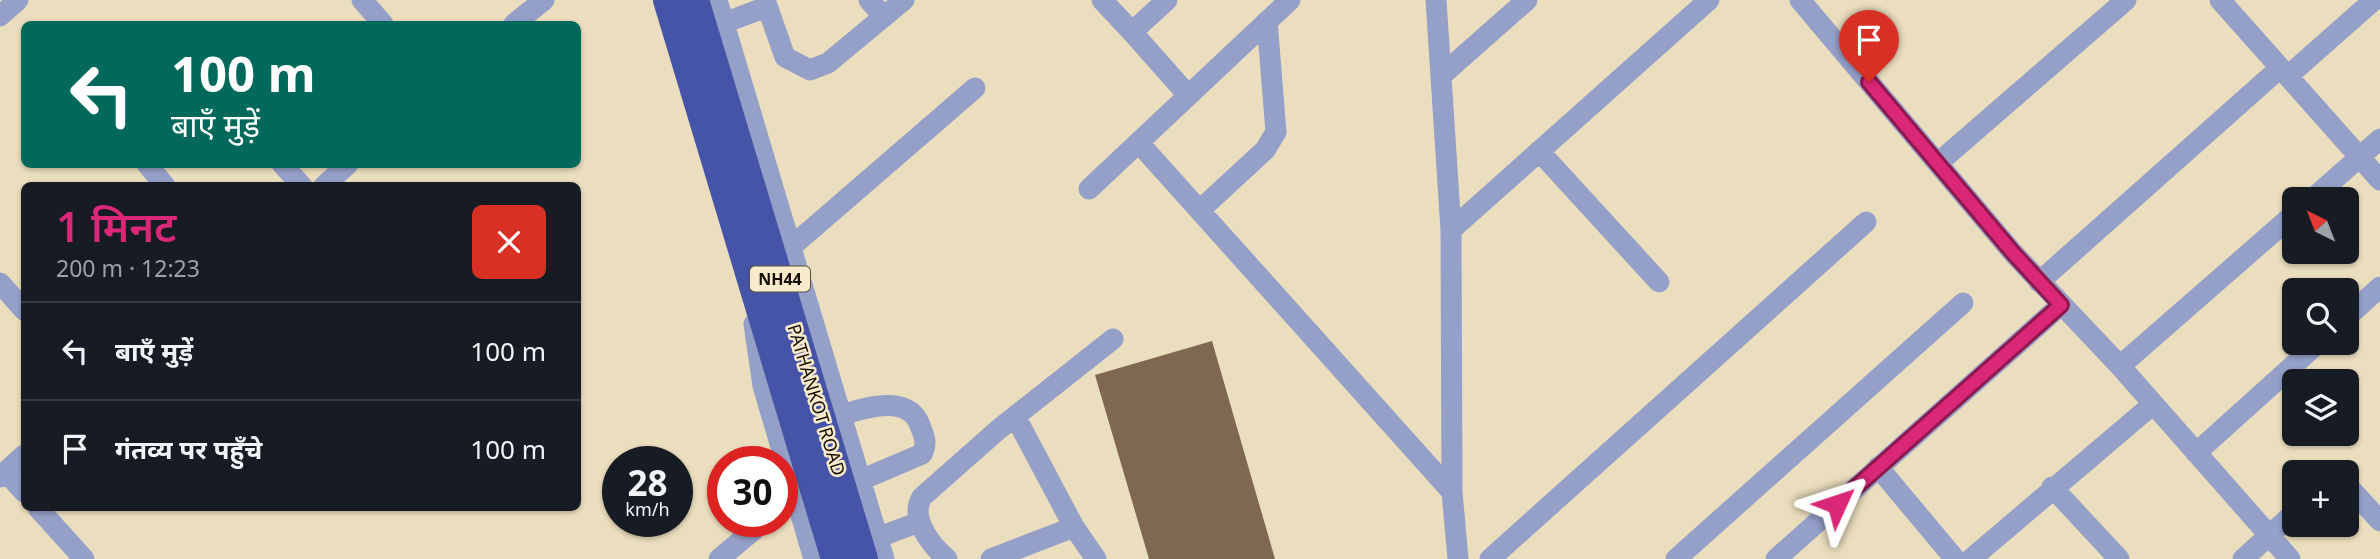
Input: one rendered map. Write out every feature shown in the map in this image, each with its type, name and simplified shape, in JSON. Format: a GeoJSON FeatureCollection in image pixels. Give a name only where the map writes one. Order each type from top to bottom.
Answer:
{"type":"FeatureCollection","features":[{"type":"Feature","properties":{"kind":"highway","name":"NH44"},"geometry":{"type":"LineString","coordinates":[[668,0],[744,254],[864,552]]}},
{"type":"Feature","properties":{"kind":"highway","name":"PATHANKOT ROAD"},"geometry":{"type":"LineString","coordinates":[[694,0],[832,417],[864,552]]}},
{"type":"Feature","properties":{"kind":"street"},"geometry":{"type":"LineString","coordinates":[[0,16],[18,0]]}},
{"type":"Feature","properties":{"kind":"street"},"geometry":{"type":"LineString","coordinates":[[518,21],[544,0]]}},
{"type":"Feature","properties":{"kind":"street"},"geometry":{"type":"LineString","coordinates":[[717,0],[791,247],[832,417],[861,480],[864,552],[919,522]]}},
{"type":"Feature","properties":{"kind":"street"},"geometry":{"type":"LineString","coordinates":[[869,0],[884,17]]}},
{"type":"Feature","properties":{"kind":"street"},"geometry":{"type":"LineString","coordinates":[[724,23],[765,3],[785,57],[810,70],[828,63],[904,0]]}},
{"type":"Feature","properties":{"kind":"street"},"geometry":{"type":"LineString","coordinates":[[1102,0],[1187,94]]}},
{"type":"Feature","properties":{"kind":"street"},"geometry":{"type":"LineString","coordinates":[[1132,33],[1167,0]]}},
{"type":"Feature","properties":{"kind":"street"},"geometry":{"type":"LineString","coordinates":[[1089,190],[1187,94],[1290,0]]}},
{"type":"Feature","properties":{"kind":"street"},"geometry":{"type":"LineString","coordinates":[[1436,0],[1443,74],[1451,230],[1452,492],[1458,559]]}},
{"type":"Feature","properties":{"kind":"street"},"geometry":{"type":"LineString","coordinates":[[1443,74],[1527,0]]}},
{"type":"Feature","properties":{"kind":"street"},"geometry":{"type":"LineString","coordinates":[[1451,230],[1709,0]]}},
{"type":"Feature","properties":{"kind":"street"},"geometry":{"type":"LineString","coordinates":[[1800,0],[2039,282],[2120,366],[2290,559]]}},
{"type":"Feature","properties":{"kind":"street"},"geometry":{"type":"LineString","coordinates":[[1938,163],[2126,0]]}},
{"type":"Feature","properties":{"kind":"street"},"geometry":{"type":"LineString","coordinates":[[2039,282],[2284,72],[2374,0]]}},
{"type":"Feature","properties":{"kind":"street"},"geometry":{"type":"LineString","coordinates":[[366,1],[381,21]]}},
{"type":"Feature","properties":{"kind":"street"},"geometry":{"type":"LineString","coordinates":[[2225,2],[2380,180]]}},
{"type":"Feature","properties":{"kind":"street"},"geometry":{"type":"LineString","coordinates":[[1199,210],[1265,150],[1276,132],[1267,21]]}},
{"type":"Feature","properties":{"kind":"street"},"geometry":{"type":"LineString","coordinates":[[791,247],[975,88]]}},
{"type":"Feature","properties":{"kind":"street"},"geometry":{"type":"LineString","coordinates":[[2326,187],[2380,139]]}},
{"type":"Feature","properties":{"kind":"street"},"geometry":{"type":"LineString","coordinates":[[1139,143],[1452,492]]}},
{"type":"Feature","properties":{"kind":"street"},"geometry":{"type":"LineString","coordinates":[[1539,151],[1659,282]]}},
{"type":"Feature","properties":{"kind":"street"},"geometry":{"type":"LineString","coordinates":[[150,168],[162,182]]}},
{"type":"Feature","properties":{"kind":"street"},"geometry":{"type":"LineString","coordinates":[[286,168],[298,182]]}},
{"type":"Feature","properties":{"kind":"street"},"geometry":{"type":"LineString","coordinates":[[328,182],[344,168]]}},
{"type":"Feature","properties":{"kind":"street"},"geometry":{"type":"LineString","coordinates":[[1490,559],[1866,222]]}},
{"type":"Feature","properties":{"kind":"street"},"geometry":{"type":"LineString","coordinates":[[2120,366],[2282,224]]}},
{"type":"Feature","properties":{"kind":"street"},"geometry":{"type":"LineString","coordinates":[[744,254],[763,386],[776,446]]}},
{"type":"Feature","properties":{"kind":"street"},"geometry":{"type":"LineString","coordinates":[[0,283],[21,307]]}},
{"type":"Feature","properties":{"kind":"street"},"geometry":{"type":"LineString","coordinates":[[2359,306],[2380,287]]}},
{"type":"Feature","properties":{"kind":"street"},"geometry":{"type":"LineString","coordinates":[[1675,559],[1963,303]]}},
{"type":"Feature","properties":{"kind":"street"},"geometry":{"type":"LineString","coordinates":[[1776,559],[2061,305]]}},
{"type":"Feature","properties":{"kind":"street"},"geometry":{"type":"LineString","coordinates":[[947,559],[938,551],[919,522],[917,512],[922,497],[1015,416],[1112,339]]}},
{"type":"Feature","properties":{"kind":"street"},"geometry":{"type":"LineString","coordinates":[[2196,453],[2305,355]]}},
{"type":"Feature","properties":{"kind":"street"},"geometry":{"type":"LineString","coordinates":[[832,417],[889,405],[902,405],[914,412],[926,447],[918,457],[861,480]]}},
{"type":"Feature","properties":{"kind":"street"},"geometry":{"type":"LineString","coordinates":[[1971,559],[2052,487],[2152,405]]}},
{"type":"Feature","properties":{"kind":"street"},"geometry":{"type":"LineString","coordinates":[[1015,416],[1074,527],[1096,559]]}},
{"type":"Feature","properties":{"kind":"street"},"geometry":{"type":"LineString","coordinates":[[21,458],[3,474],[21,489]]}},
{"type":"Feature","properties":{"kind":"street"},"geometry":{"type":"LineString","coordinates":[[1878,467],[1955,559]]}},
{"type":"Feature","properties":{"kind":"street"},"geometry":{"type":"LineString","coordinates":[[2052,487],[2119,559]]}},
{"type":"Feature","properties":{"kind":"street"},"geometry":{"type":"LineString","coordinates":[[2359,498],[2380,522]]}},
{"type":"Feature","properties":{"kind":"street"},"geometry":{"type":"LineString","coordinates":[[41,511],[84,559]]}},
{"type":"Feature","properties":{"kind":"street"},"geometry":{"type":"LineString","coordinates":[[798,522],[814,559]]}},
{"type":"Feature","properties":{"kind":"street"},"geometry":{"type":"LineString","coordinates":[[2243,559],[2282,524]]}},
{"type":"Feature","properties":{"kind":"street"},"geometry":{"type":"LineString","coordinates":[[991,559],[1074,527]]}},
{"type":"Feature","properties":{"kind":"street"},"geometry":{"type":"LineString","coordinates":[[719,559],[745,537]]}},
{"type":"Feature","properties":{"kind":"building"},"geometry":{"type":"Polygon","coordinates":[[[1212,341],[1275,559],[1149,559],[1095,375],[1212,341]]]}},
{"type":"Feature","properties":{"kind":"route"},"geometry":{"type":"LineString","coordinates":[[1837,504],[2061,305],[2014,254],[1869,82]]}}]}
